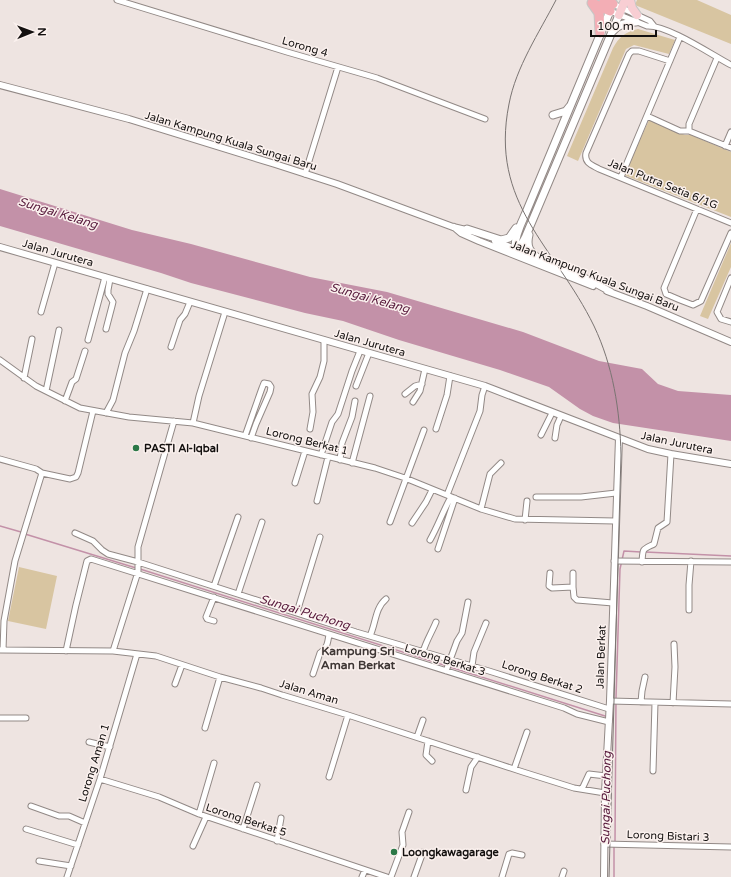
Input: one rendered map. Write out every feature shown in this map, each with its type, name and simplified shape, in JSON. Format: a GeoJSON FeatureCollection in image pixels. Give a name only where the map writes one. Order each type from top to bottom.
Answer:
{"type":"FeatureCollection","features":[{"type":"Feature","properties":{"kind":"highway"},"geometry":{"type":"LineString","coordinates":[[604,0],[616,8]]}},
{"type":"Feature","properties":{"kind":"highway"},"geometry":{"type":"LineString","coordinates":[[589,1],[616,8]]}},
{"type":"Feature","properties":{"kind":"highway"},"geometry":{"type":"LineString","coordinates":[[589,1],[599,13],[604,36]]}},
{"type":"Feature","properties":{"kind":"main road"},"geometry":{"type":"LineString","coordinates":[[625,0],[616,8],[572,104],[561,123],[557,140],[516,239],[514,247],[516,250],[520,247],[525,238],[568,135],[604,36],[617,27],[636,18],[630,0]]}},
{"type":"Feature","properties":{"kind":"main road"},"geometry":{"type":"LineString","coordinates":[[553,115],[566,110],[572,104]]}},
{"type":"Feature","properties":{"kind":"main road"},"geometry":{"type":"LineString","coordinates":[[561,123],[575,117]]}},
{"type":"Feature","properties":{"kind":"main road"},"geometry":{"type":"LineString","coordinates":[[561,123],[568,135]]}},
{"type":"Feature","properties":{"kind":"main road"},"geometry":{"type":"LineString","coordinates":[[468,230],[502,240],[506,239],[513,234],[527,210]]}},
{"type":"Feature","properties":{"kind":"main road"},"geometry":{"type":"LineString","coordinates":[[536,211],[527,244],[532,253],[540,259]]}},
{"type":"Feature","properties":{"kind":"street","name":"Lorong 4"},"geometry":{"type":"LineString","coordinates":[[117,0],[377,78],[485,119]]}},
{"type":"Feature","properties":{"kind":"street"},"geometry":{"type":"LineString","coordinates":[[616,8],[636,18],[650,21],[654,26],[680,37],[731,65]]}},
{"type":"Feature","properties":{"kind":"street"},"geometry":{"type":"LineString","coordinates":[[621,177],[680,37]]}},
{"type":"Feature","properties":{"kind":"street","name":"Jalan Putra Setia 6/1G"},"geometry":{"type":"LineString","coordinates":[[670,61],[639,51],[632,51],[629,54],[586,153],[587,163],[731,223]]}},
{"type":"Feature","properties":{"kind":"street"},"geometry":{"type":"LineString","coordinates":[[690,132],[689,124],[717,58]]}},
{"type":"Feature","properties":{"kind":"street"},"geometry":{"type":"LineString","coordinates":[[305,174],[338,67]]}},
{"type":"Feature","properties":{"kind":"street","name":"Jalan Kampung Kuala Sungai Baru"},"geometry":{"type":"LineString","coordinates":[[0,85],[135,121],[342,186],[453,227],[468,230],[576,273],[611,292]]}},
{"type":"Feature","properties":{"kind":"street"},"geometry":{"type":"LineString","coordinates":[[647,116],[680,131],[690,132],[731,148]]}},
{"type":"Feature","properties":{"kind":"street"},"geometry":{"type":"LineString","coordinates":[[725,146],[731,132]]}},
{"type":"Feature","properties":{"kind":"street"},"geometry":{"type":"LineString","coordinates":[[697,209],[664,288],[666,294],[693,305],[701,301],[731,233]]}},
{"type":"Feature","properties":{"kind":"street","name":"Jalan Kampung Kuala Sungai Baru"},"geometry":{"type":"LineString","coordinates":[[453,227],[472,238],[648,306],[731,342]]}},
{"type":"Feature","properties":{"kind":"street"},"geometry":{"type":"LineString","coordinates":[[472,238],[504,249],[516,250],[524,257],[548,266],[555,271]]}},
{"type":"Feature","properties":{"kind":"street","name":"Jalan Jurutera"},"geometry":{"type":"LineString","coordinates":[[0,247],[485,386],[648,449],[731,464]]}},
{"type":"Feature","properties":{"kind":"street"},"geometry":{"type":"LineString","coordinates":[[41,312],[54,263]]}},
{"type":"Feature","properties":{"kind":"street"},"geometry":{"type":"LineString","coordinates":[[106,329],[112,306],[112,302],[108,294],[107,278]]}},
{"type":"Feature","properties":{"kind":"street"},"geometry":{"type":"LineString","coordinates":[[88,340],[107,278]]}},
{"type":"Feature","properties":{"kind":"street"},"geometry":{"type":"LineString","coordinates":[[731,278],[717,312],[721,318],[731,322]]}},
{"type":"Feature","properties":{"kind":"street"},"geometry":{"type":"LineString","coordinates":[[106,413],[113,400],[125,353],[134,331],[147,289]]}},
{"type":"Feature","properties":{"kind":"street"},"geometry":{"type":"LineString","coordinates":[[171,346],[180,320],[185,314],[190,302]]}},
{"type":"Feature","properties":{"kind":"street"},"geometry":{"type":"LineString","coordinates":[[193,423],[199,396],[225,312]]}},
{"type":"Feature","properties":{"kind":"street"},"geometry":{"type":"LineString","coordinates":[[46,392],[59,330]]}},
{"type":"Feature","properties":{"kind":"street"},"geometry":{"type":"LineString","coordinates":[[24,378],[32,339]]}},
{"type":"Feature","properties":{"kind":"street"},"geometry":{"type":"LineString","coordinates":[[310,429],[313,412],[312,394],[320,377],[324,361],[324,340]]}},
{"type":"Feature","properties":{"kind":"street"},"geometry":{"type":"LineString","coordinates":[[65,401],[72,382],[76,379],[85,351]]}},
{"type":"Feature","properties":{"kind":"street"},"geometry":{"type":"LineString","coordinates":[[321,455],[332,422],[338,414],[360,351]]}},
{"type":"Feature","properties":{"kind":"street"},"geometry":{"type":"LineString","coordinates":[[356,386],[369,353]]}},
{"type":"Feature","properties":{"kind":"street","name":"Lorong Berkat 1"},"geometry":{"type":"LineString","coordinates":[[0,360],[46,392],[80,408],[129,417],[193,423],[374,468],[405,478],[481,509],[509,518],[525,520],[615,521]]}},
{"type":"Feature","properties":{"kind":"street"},"geometry":{"type":"LineString","coordinates":[[413,402],[419,394],[425,369]]}},
{"type":"Feature","properties":{"kind":"street"},"geometry":{"type":"LineString","coordinates":[[436,429],[447,396],[450,376]]}},
{"type":"Feature","properties":{"kind":"street"},"geometry":{"type":"LineString","coordinates":[[245,436],[264,383],[269,384],[271,387],[270,392],[251,438]]}},
{"type":"Feature","properties":{"kind":"street"},"geometry":{"type":"LineString","coordinates":[[404,394],[415,386],[422,384]]}},
{"type":"Feature","properties":{"kind":"street"},"geometry":{"type":"LineString","coordinates":[[438,549],[451,497],[480,410],[485,386]]}},
{"type":"Feature","properties":{"kind":"street"},"geometry":{"type":"LineString","coordinates":[[352,463],[370,396]]}},
{"type":"Feature","properties":{"kind":"street"},"geometry":{"type":"LineString","coordinates":[[340,460],[342,443],[352,417],[355,401]]}},
{"type":"Feature","properties":{"kind":"street"},"geometry":{"type":"LineString","coordinates":[[0,459],[36,469],[42,473],[70,479],[77,476],[93,411]]}},
{"type":"Feature","properties":{"kind":"street"},"geometry":{"type":"LineString","coordinates":[[541,435],[552,413]]}},
{"type":"Feature","properties":{"kind":"street"},"geometry":{"type":"LineString","coordinates":[[555,438],[557,425],[561,416]]}},
{"type":"Feature","properties":{"kind":"street"},"geometry":{"type":"LineString","coordinates":[[113,651],[138,568],[138,547],[174,421]]}},
{"type":"Feature","properties":{"kind":"street"},"geometry":{"type":"LineString","coordinates":[[390,522],[424,430]]}},
{"type":"Feature","properties":{"kind":"street","name":"Jalan Berkat"},"geometry":{"type":"LineString","coordinates":[[604,877],[605,793],[609,722],[612,701],[613,604],[616,561],[615,521],[619,438]]}},
{"type":"Feature","properties":{"kind":"street"},"geometry":{"type":"LineString","coordinates":[[295,483],[305,451]]}},
{"type":"Feature","properties":{"kind":"street"},"geometry":{"type":"LineString","coordinates":[[642,562],[645,547],[654,544],[658,528],[667,522],[671,454]]}},
{"type":"Feature","properties":{"kind":"street"},"geometry":{"type":"LineString","coordinates":[[317,501],[328,457]]}},
{"type":"Feature","properties":{"kind":"street"},"geometry":{"type":"LineString","coordinates":[[481,509],[490,474],[501,464]]}},
{"type":"Feature","properties":{"kind":"street"},"geometry":{"type":"LineString","coordinates":[[1,650],[5,614],[15,561],[42,473]]}},
{"type":"Feature","properties":{"kind":"street"},"geometry":{"type":"LineString","coordinates":[[412,523],[432,490]]}},
{"type":"Feature","properties":{"kind":"street"},"geometry":{"type":"LineString","coordinates":[[536,497],[581,496],[616,493]]}},
{"type":"Feature","properties":{"kind":"street"},"geometry":{"type":"LineString","coordinates":[[430,540],[437,527],[444,508],[451,497]]}},
{"type":"Feature","properties":{"kind":"street"},"geometry":{"type":"LineString","coordinates":[[525,520],[527,501]]}},
{"type":"Feature","properties":{"kind":"street"},"geometry":{"type":"LineString","coordinates":[[214,586],[238,516]]}},
{"type":"Feature","properties":{"kind":"street"},"geometry":{"type":"LineString","coordinates":[[238,594],[262,522]]}},
{"type":"Feature","properties":{"kind":"street"},"geometry":{"type":"LineString","coordinates":[[75,532],[93,541],[108,554],[138,568]]}},
{"type":"Feature","properties":{"kind":"street"},"geometry":{"type":"LineString","coordinates":[[290,621],[295,612],[320,536]]}},
{"type":"Feature","properties":{"kind":"street"},"geometry":{"type":"LineString","coordinates":[[66,651],[74,610],[87,561],[91,559],[138,568]]}},
{"type":"Feature","properties":{"kind":"street"},"geometry":{"type":"LineString","coordinates":[[616,561],[731,562]]}},
{"type":"Feature","properties":{"kind":"street"},"geometry":{"type":"LineString","coordinates":[[689,610],[691,561]]}},
{"type":"Feature","properties":{"kind":"street","name":"Lorong Berkat 2"},"geometry":{"type":"LineString","coordinates":[[138,568],[214,586],[423,652],[450,662],[472,666],[610,709]]}},
{"type":"Feature","properties":{"kind":"street","name":"Lorong Berkat 3"},"geometry":{"type":"LineString","coordinates":[[138,568],[214,597],[267,613],[352,642],[447,670],[564,708],[577,714],[609,722]]}},
{"type":"Feature","properties":{"kind":"street"},"geometry":{"type":"LineString","coordinates":[[550,573],[550,586],[552,588],[573,587]]}},
{"type":"Feature","properties":{"kind":"street"},"geometry":{"type":"LineString","coordinates":[[573,573],[574,597],[577,600],[613,604]]}},
{"type":"Feature","properties":{"kind":"street"},"geometry":{"type":"LineString","coordinates":[[214,597],[206,618],[214,621]]}},
{"type":"Feature","properties":{"kind":"street"},"geometry":{"type":"LineString","coordinates":[[370,636],[378,607],[386,599]]}},
{"type":"Feature","properties":{"kind":"street"},"geometry":{"type":"LineString","coordinates":[[447,670],[456,641],[462,634],[468,602]]}},
{"type":"Feature","properties":{"kind":"street"},"geometry":{"type":"LineString","coordinates":[[267,613],[270,604]]}},
{"type":"Feature","properties":{"kind":"street"},"geometry":{"type":"LineString","coordinates":[[423,652],[426,642],[436,622]]}},
{"type":"Feature","properties":{"kind":"street"},"geometry":{"type":"LineString","coordinates":[[472,666],[474,652],[486,623]]}},
{"type":"Feature","properties":{"kind":"street"},"geometry":{"type":"LineString","coordinates":[[352,642],[356,632]]}},
{"type":"Feature","properties":{"kind":"street"},"geometry":{"type":"LineString","coordinates":[[314,674],[320,653],[324,651],[327,645],[329,634]]}},
{"type":"Feature","properties":{"kind":"street"},"geometry":{"type":"LineString","coordinates":[[673,703],[675,667],[674,644]]}},
{"type":"Feature","properties":{"kind":"street","name":"Jalan Aman"},"geometry":{"type":"LineString","coordinates":[[1,650],[113,651],[156,656],[220,677],[348,715],[514,769],[582,789],[605,793]]}},
{"type":"Feature","properties":{"kind":"street","name":"Lorong Aman 1"},"geometry":{"type":"LineString","coordinates":[[67,877],[100,779],[137,654]]}},
{"type":"Feature","properties":{"kind":"street"},"geometry":{"type":"LineString","coordinates":[[176,684],[182,665]]}},
{"type":"Feature","properties":{"kind":"street"},"geometry":{"type":"LineString","coordinates":[[205,728],[220,677]]}},
{"type":"Feature","properties":{"kind":"street"},"geometry":{"type":"LineString","coordinates":[[641,702],[646,677]]}},
{"type":"Feature","properties":{"kind":"street"},"geometry":{"type":"LineString","coordinates":[[612,701],[731,704]]}},
{"type":"Feature","properties":{"kind":"street"},"geometry":{"type":"LineString","coordinates":[[652,771],[655,703]]}},
{"type":"Feature","properties":{"kind":"street"},"geometry":{"type":"LineString","coordinates":[[329,777],[348,715]]}},
{"type":"Feature","properties":{"kind":"street"},"geometry":{"type":"LineString","coordinates":[[0,718],[26,718]]}},
{"type":"Feature","properties":{"kind":"street"},"geometry":{"type":"LineString","coordinates":[[417,737],[423,720]]}},
{"type":"Feature","properties":{"kind":"street"},"geometry":{"type":"LineString","coordinates":[[514,769],[527,732]]}},
{"type":"Feature","properties":{"kind":"street"},"geometry":{"type":"LineString","coordinates":[[428,741],[426,756],[432,761]]}},
{"type":"Feature","properties":{"kind":"street"},"geometry":{"type":"LineString","coordinates":[[89,742],[110,747]]}},
{"type":"Feature","properties":{"kind":"street"},"geometry":{"type":"LineString","coordinates":[[466,790],[471,767],[478,757]]}},
{"type":"Feature","properties":{"kind":"street"},"geometry":{"type":"LineString","coordinates":[[199,814],[214,763]]}},
{"type":"Feature","properties":{"kind":"street"},"geometry":{"type":"LineString","coordinates":[[582,789],[589,774],[606,776]]}},
{"type":"Feature","properties":{"kind":"street","name":"Lorong Berkat 5"},"geometry":{"type":"LineString","coordinates":[[100,779],[159,797],[206,817],[387,877]]}},
{"type":"Feature","properties":{"kind":"street"},"geometry":{"type":"LineString","coordinates":[[243,829],[257,785]]}},
{"type":"Feature","properties":{"kind":"street"},"geometry":{"type":"LineString","coordinates":[[31,806],[59,816],[68,816],[85,823]]}},
{"type":"Feature","properties":{"kind":"street"},"geometry":{"type":"LineString","coordinates":[[391,877],[403,846],[402,832],[409,812]]}},
{"type":"Feature","properties":{"kind":"street"},"geometry":{"type":"LineString","coordinates":[[193,846],[206,817]]}},
{"type":"Feature","properties":{"kind":"street"},"geometry":{"type":"LineString","coordinates":[[278,841],[281,818]]}},
{"type":"Feature","properties":{"kind":"street"},"geometry":{"type":"LineString","coordinates":[[26,829],[78,845]]}},
{"type":"Feature","properties":{"kind":"street","name":"Lorong Bistari 3"},"geometry":{"type":"LineString","coordinates":[[604,844],[731,848]]}},
{"type":"Feature","properties":{"kind":"street"},"geometry":{"type":"LineString","coordinates":[[414,877],[423,852]]}},
{"type":"Feature","properties":{"kind":"street"},"geometry":{"type":"LineString","coordinates":[[502,877],[509,854],[512,853],[522,855]]}},
{"type":"Feature","properties":{"kind":"street"},"geometry":{"type":"LineString","coordinates":[[39,861],[71,866]]}},
{"type":"Feature","properties":{"kind":"street"},"geometry":{"type":"LineString","coordinates":[[362,877],[365,870]]}},
{"type":"Feature","properties":{"kind":"street"},"geometry":{"type":"LineString","coordinates":[[562,877],[564,871]]}},
{"type":"Feature","properties":{"kind":"shaded area"},"geometry":{"type":"Polygon","coordinates":[[[637,0],[697,0],[731,15],[731,44],[635,5],[637,0]]]}},
{"type":"Feature","properties":{"kind":"shaded area"},"geometry":{"type":"Polygon","coordinates":[[[638,29],[675,40],[669,54],[634,45],[626,49],[578,161],[567,156],[613,48],[623,36],[638,29]]]}},
{"type":"Feature","properties":{"kind":"shaded area"},"geometry":{"type":"Polygon","coordinates":[[[649,120],[685,135],[691,135],[731,152],[731,217],[624,175],[649,120]]]}},
{"type":"Feature","properties":{"kind":"shaded area"},"geometry":{"type":"Polygon","coordinates":[[[731,243],[731,267],[708,319],[700,316],[731,243]]]}},
{"type":"Feature","properties":{"kind":"shaded area"},"geometry":{"type":"Polygon","coordinates":[[[19,567],[57,576],[46,629],[8,621],[19,567]]]}},
{"type":"Feature","properties":{"kind":"water","name":"Sungai Kelang"},"geometry":{"type":"Polygon","coordinates":[[[0,189],[132,230],[191,244],[310,277],[387,292],[523,332],[599,361],[642,369],[658,384],[678,391],[731,395],[731,441],[613,423],[593,416],[580,409],[549,387],[500,370],[399,340],[343,321],[305,313],[191,283],[0,226],[0,189]]]}},
{"type":"Feature","properties":{"kind":"waterway","name":"Sungai Puchong"},"geometry":{"type":"LineString","coordinates":[[0,526],[21,532]]}},
{"type":"Feature","properties":{"kind":"waterway","name":"Sungai Puchong"},"geometry":{"type":"LineString","coordinates":[[25,534],[136,568]]}},
{"type":"Feature","properties":{"kind":"waterway"},"geometry":{"type":"LineString","coordinates":[[615,842],[616,698],[620,569],[624,551],[641,552]]}},
{"type":"Feature","properties":{"kind":"waterway"},"geometry":{"type":"LineString","coordinates":[[645,552],[731,556]]}},
{"type":"Feature","properties":{"kind":"waterway","name":"Sungai Puchong"},"geometry":{"type":"LineString","coordinates":[[140,569],[605,716]]}},
{"type":"Feature","properties":{"kind":"waterway","name":"Sungai Puchong"},"geometry":{"type":"LineString","coordinates":[[614,846],[614,877]]}},
{"type":"Feature","properties":{"kind":"tram line"},"geometry":{"type":"LineString","coordinates":[[556,0],[522,64],[512,90],[505,139],[508,170],[517,197],[529,222],[578,298],[594,326],[601,341],[611,373],[617,405],[621,455],[609,877]]}},
{"type":"Feature","properties":{"kind":"place","name":"PASTI Al-Iqbal"},"geometry":{"type":"Point","coordinates":[136,448]}},
{"type":"Feature","properties":{"kind":"place","name":"Loongkawagarage"},"geometry":{"type":"Point","coordinates":[394,852]}},
{"type":"Feature","properties":{"kind":"district","name":"Kampung Sri Aman Berkat"},"geometry":{"type":"Point","coordinates":[358,658]}}]}
